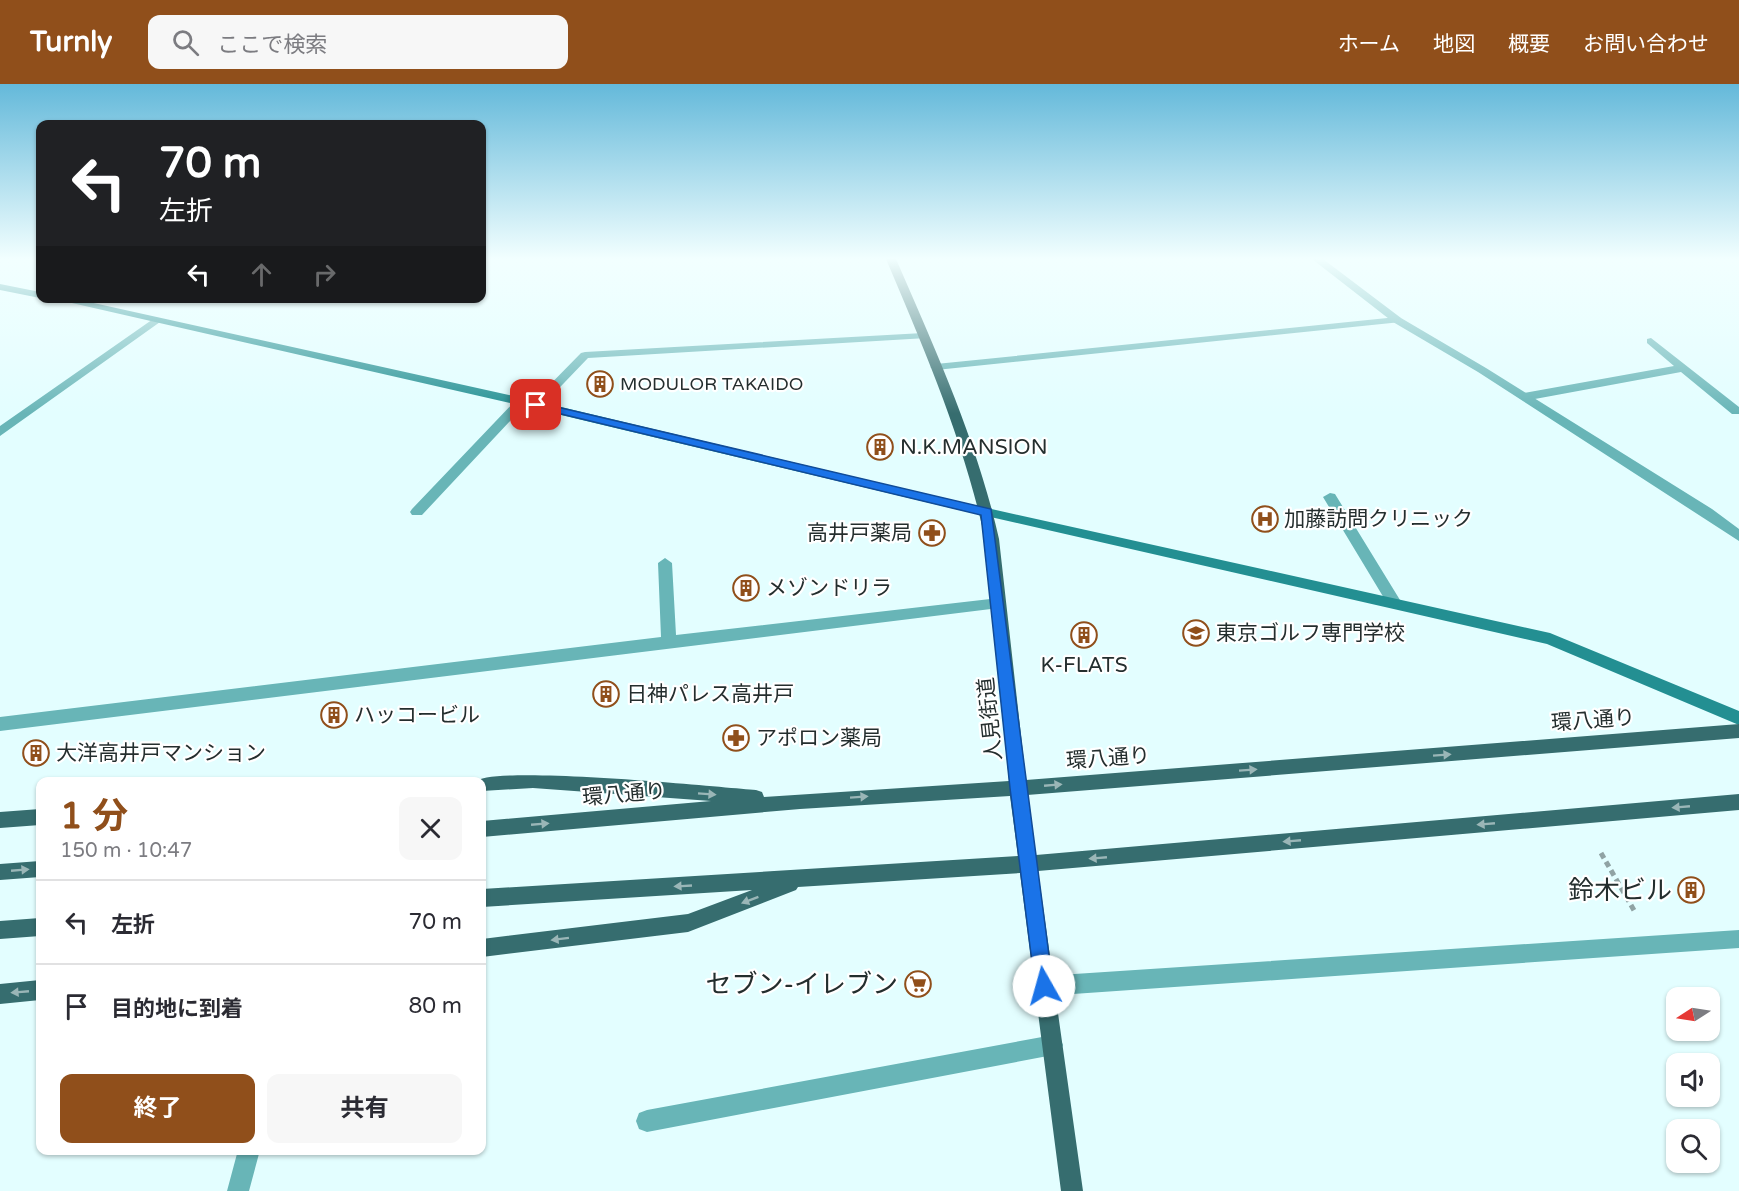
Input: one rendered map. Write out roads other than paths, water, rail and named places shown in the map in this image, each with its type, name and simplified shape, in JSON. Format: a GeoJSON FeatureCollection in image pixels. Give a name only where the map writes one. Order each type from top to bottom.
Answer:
{"type":"FeatureCollection","features":[{"type":"Feature","properties":{"kind":"main road","name":"人見街道"},"geometry":{"type":"LineString","coordinates":[[912,311],[978,473],[987,512],[1018,788],[1072,1191]]}},
{"type":"Feature","properties":{"kind":"main road","name":"環八通り"},"geometry":{"type":"LineString","coordinates":[[486,829],[800,801],[1018,788],[1739,731]]}},
{"type":"Feature","properties":{"kind":"main road"},"geometry":{"type":"LineString","coordinates":[[486,784],[533,781],[800,801]]}},
{"type":"Feature","properties":{"kind":"main road"},"geometry":{"type":"LineString","coordinates":[[486,898],[1029,864],[1739,802]]}},
{"type":"Feature","properties":{"kind":"main road"},"geometry":{"type":"LineString","coordinates":[[0,820],[36,817]]}},
{"type":"Feature","properties":{"kind":"main road"},"geometry":{"type":"LineString","coordinates":[[0,872],[36,869]]}},
{"type":"Feature","properties":{"kind":"main road"},"geometry":{"type":"LineString","coordinates":[[486,948],[688,923],[804,879]]}},
{"type":"Feature","properties":{"kind":"main road"},"geometry":{"type":"LineString","coordinates":[[0,930],[36,927]]}},
{"type":"Feature","properties":{"kind":"main road"},"geometry":{"type":"LineString","coordinates":[[0,994],[36,990]]}},
{"type":"Feature","properties":{"kind":"street"},"geometry":{"type":"LineString","coordinates":[[113,311],[536,405],[987,512],[1550,639],[1739,718]]}},
{"type":"Feature","properties":{"kind":"street"},"geometry":{"type":"LineString","coordinates":[[1385,311],[1707,512],[1739,536]]}},
{"type":"Feature","properties":{"kind":"street"},"geometry":{"type":"LineString","coordinates":[[0,432],[156,320]]}},
{"type":"Feature","properties":{"kind":"street"},"geometry":{"type":"LineString","coordinates":[[936,366],[1397,320]]}},
{"type":"Feature","properties":{"kind":"street"},"geometry":{"type":"LineString","coordinates":[[536,405],[585,355],[923,336]]}},
{"type":"Feature","properties":{"kind":"street"},"geometry":{"type":"LineString","coordinates":[[1651,341],[1736,411]]}},
{"type":"Feature","properties":{"kind":"street"},"geometry":{"type":"LineString","coordinates":[[1524,397],[1682,368]]}},
{"type":"Feature","properties":{"kind":"street"},"geometry":{"type":"LineString","coordinates":[[417,512],[521,402]]}},
{"type":"Feature","properties":{"kind":"street"},"geometry":{"type":"LineString","coordinates":[[1330,497],[1395,604]]}},
{"type":"Feature","properties":{"kind":"street"},"geometry":{"type":"LineString","coordinates":[[665,563],[669,642]]}},
{"type":"Feature","properties":{"kind":"street"},"geometry":{"type":"LineString","coordinates":[[0,724],[999,603]]}},
{"type":"Feature","properties":{"kind":"street"},"geometry":{"type":"LineString","coordinates":[[1044,986],[1739,939]]}},
{"type":"Feature","properties":{"kind":"street"},"geometry":{"type":"LineString","coordinates":[[647,1121],[1053,1045]]}},
{"type":"Feature","properties":{"kind":"street"},"geometry":{"type":"LineString","coordinates":[[238,1191],[248,1155]]}},
{"type":"Feature","properties":{"kind":"place","name":"MODULOR TAKAIDO"},"geometry":{"type":"Point","coordinates":[600,384]}},
{"type":"Feature","properties":{"kind":"place","name":"N.K.MANSION"},"geometry":{"type":"Point","coordinates":[880,447]}},
{"type":"Feature","properties":{"kind":"place","name":"加藤訪問クリニック"},"geometry":{"type":"Point","coordinates":[1265,519]}},
{"type":"Feature","properties":{"kind":"place","name":"高井戸薬局"},"geometry":{"type":"Point","coordinates":[932,533]}},
{"type":"Feature","properties":{"kind":"place","name":"メゾンドリラ"},"geometry":{"type":"Point","coordinates":[746,588]}},
{"type":"Feature","properties":{"kind":"place","name":"東京ゴルフ専門学校"},"geometry":{"type":"Point","coordinates":[1196,633]}},
{"type":"Feature","properties":{"kind":"place","name":"K-FLATS"},"geometry":{"type":"Point","coordinates":[1084,635]}},
{"type":"Feature","properties":{"kind":"place","name":"日神パレス高井戸"},"geometry":{"type":"Point","coordinates":[606,694]}},
{"type":"Feature","properties":{"kind":"place","name":"ハッコービル"},"geometry":{"type":"Point","coordinates":[334,715]}},
{"type":"Feature","properties":{"kind":"place","name":"アポロン薬局"},"geometry":{"type":"Point","coordinates":[736,738]}},
{"type":"Feature","properties":{"kind":"place","name":"大洋高井戸マンション"},"geometry":{"type":"Point","coordinates":[36,753]}},
{"type":"Feature","properties":{"kind":"place","name":"鈴木ビル"},"geometry":{"type":"Point","coordinates":[1691,890]}},
{"type":"Feature","properties":{"kind":"place","name":"セブン-イレブン"},"geometry":{"type":"Point","coordinates":[918,984]}}]}
